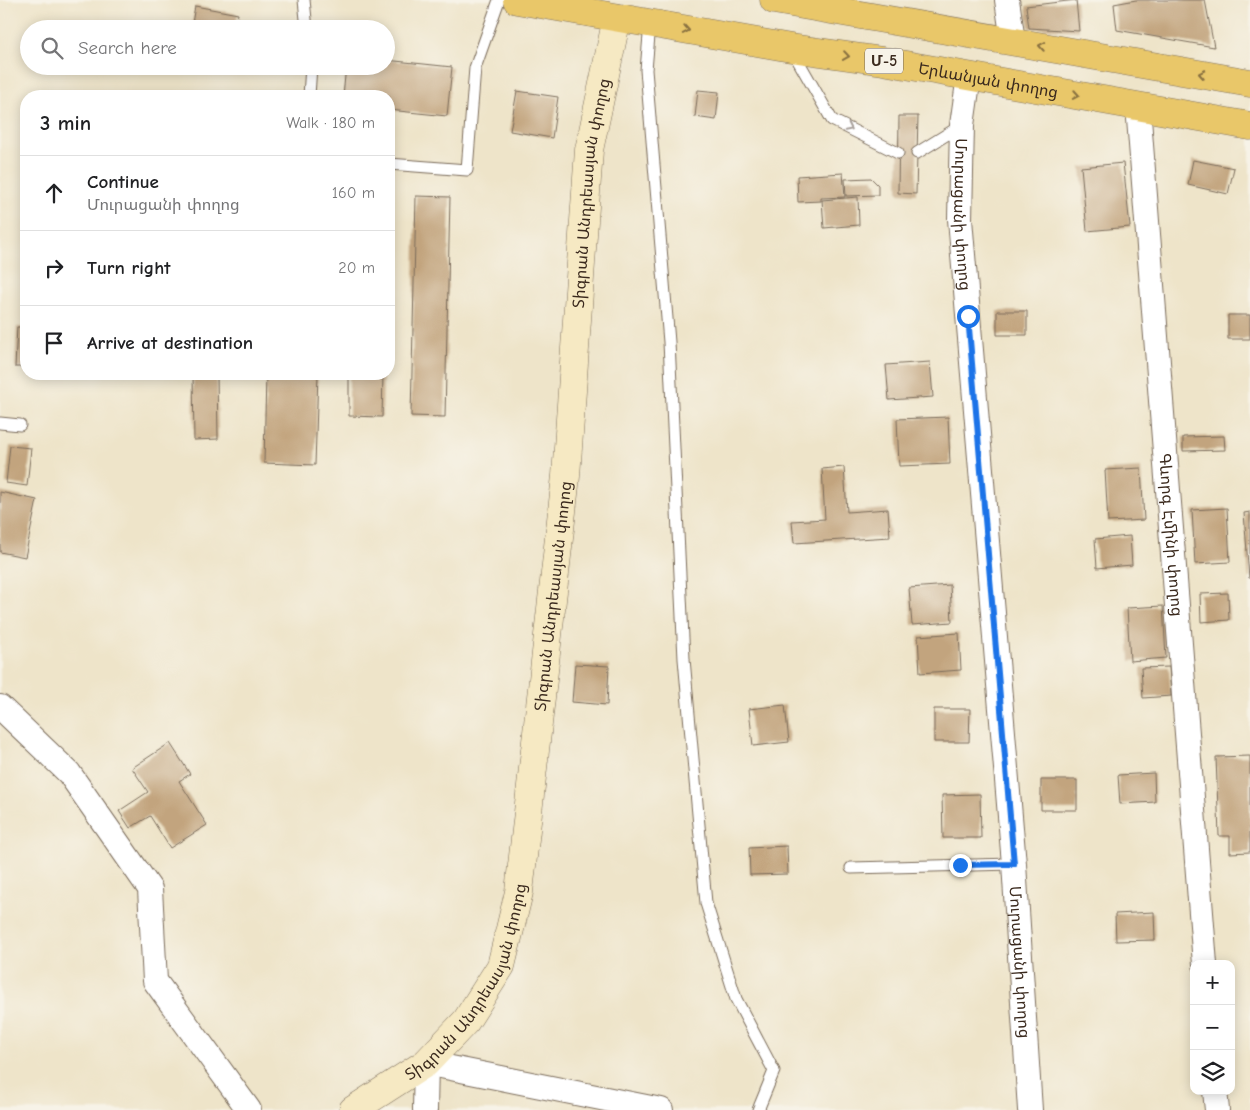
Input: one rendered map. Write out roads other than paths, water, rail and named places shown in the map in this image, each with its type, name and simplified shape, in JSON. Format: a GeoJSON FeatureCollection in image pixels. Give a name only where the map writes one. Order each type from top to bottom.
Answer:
{"type":"FeatureCollection","features":[{"type":"Feature","properties":{"kind":"highway","name":"Երևանյան փողոց"},"geometry":{"type":"LineString","coordinates":[[517,0],[791,48],[883,61],[1250,126]]}},
{"type":"Feature","properties":{"kind":"highway"},"geometry":{"type":"LineString","coordinates":[[774,0],[1250,83]]}},
{"type":"Feature","properties":{"kind":"main road","name":"Տիգրան Անդրեասյան փողոց"},"geometry":{"type":"LineString","coordinates":[[353,1110],[426,1063],[466,1021],[501,966],[519,892],[566,476],[590,150],[617,18]]}},
{"type":"Feature","properties":{"kind":"street"},"geometry":{"type":"LineString","coordinates":[[1007,0],[1013,41]]}},
{"type":"Feature","properties":{"kind":"street","name":"Մուրացանի փողոց"},"geometry":{"type":"LineString","coordinates":[[969,76],[962,125],[960,219],[1014,864],[1030,1110]]}},
{"type":"Feature","properties":{"kind":"street","name":"Գևորգ Էմինի փողոց"},"geometry":{"type":"LineString","coordinates":[[1138,106],[1205,960]]}},
{"type":"Feature","properties":{"kind":"street"},"geometry":{"type":"LineString","coordinates":[[0,707],[69,773],[150,889],[155,981],[248,1110]]}},
{"type":"Feature","properties":{"kind":"street"},"geometry":{"type":"LineString","coordinates":[[425,1110],[426,1063],[661,1110]]}},
{"type":"Feature","properties":{"kind":"street"},"geometry":{"type":"LineString","coordinates":[[1215,1095],[1217,1110]]}},
{"type":"Feature","properties":{"kind":"lane"},"geometry":{"type":"LineString","coordinates":[[304,0],[306,20]]}},
{"type":"Feature","properties":{"kind":"lane"},"geometry":{"type":"LineString","coordinates":[[395,164],[466,170],[475,68],[499,0]]}},
{"type":"Feature","properties":{"kind":"lane"},"geometry":{"type":"LineString","coordinates":[[650,24],[646,70],[669,342],[684,659],[706,903],[736,999],[774,1071],[758,1110]]}},
{"type":"Feature","properties":{"kind":"lane"},"geometry":{"type":"LineString","coordinates":[[791,48],[832,120],[898,153]]}},
{"type":"Feature","properties":{"kind":"lane"},"geometry":{"type":"LineString","coordinates":[[309,90],[310,75]]}},
{"type":"Feature","properties":{"kind":"lane"},"geometry":{"type":"LineString","coordinates":[[917,153],[962,125]]}},
{"type":"Feature","properties":{"kind":"lane"},"geometry":{"type":"LineString","coordinates":[[0,423],[20,425]]}},
{"type":"Feature","properties":{"kind":"lane"},"geometry":{"type":"LineString","coordinates":[[851,868],[1014,864]]}}]}
